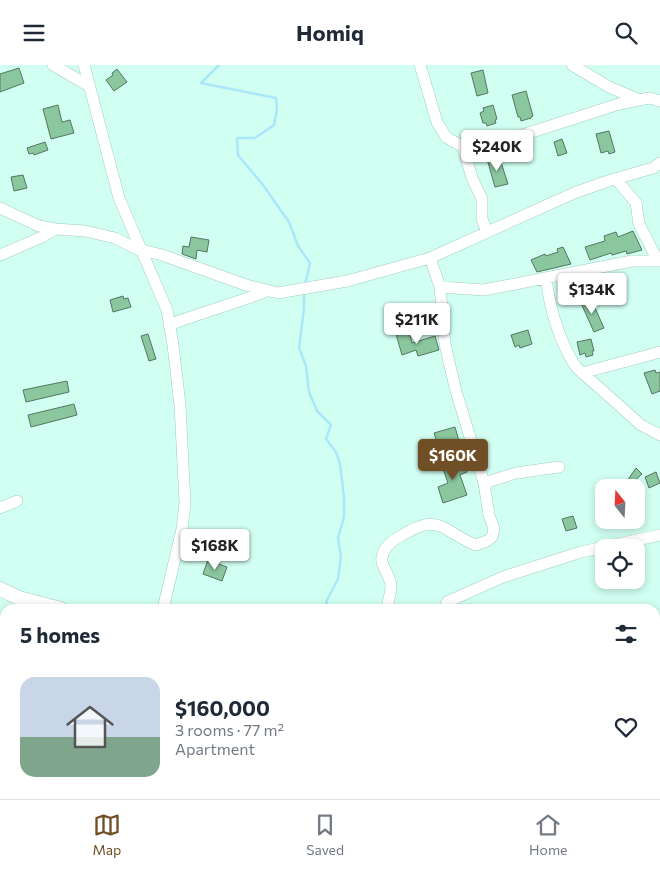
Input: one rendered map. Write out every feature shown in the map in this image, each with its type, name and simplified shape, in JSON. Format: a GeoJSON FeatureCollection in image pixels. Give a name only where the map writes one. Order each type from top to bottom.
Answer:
{"type":"FeatureCollection","features":[{"type":"Feature","properties":{"kind":"main road"},"geometry":{"type":"LineString","coordinates":[[0,589],[19,598],[42,604]]}},
{"type":"Feature","properties":{"kind":"street"},"geometry":{"type":"LineString","coordinates":[[53,65],[89,86]]}},
{"type":"Feature","properties":{"kind":"street"},"geometry":{"type":"LineString","coordinates":[[85,65],[119,198],[167,310],[180,405],[186,503],[182,529],[164,604]]}},
{"type":"Feature","properties":{"kind":"street"},"geometry":{"type":"LineString","coordinates":[[420,65],[437,122],[446,137],[463,147],[485,147],[619,104],[649,98],[660,101]]}},
{"type":"Feature","properties":{"kind":"street"},"geometry":{"type":"LineString","coordinates":[[572,65],[609,87],[640,100]]}},
{"type":"Feature","properties":{"kind":"street"},"geometry":{"type":"LineString","coordinates":[[463,147],[472,178],[482,199],[482,219],[487,232]]}},
{"type":"Feature","properties":{"kind":"street"},"geometry":{"type":"LineString","coordinates":[[0,208],[27,221],[55,229],[85,231],[115,237],[143,251],[162,255],[246,285],[278,293],[347,281],[430,258],[574,193],[653,168],[660,163]]}},
{"type":"Feature","properties":{"kind":"street"},"geometry":{"type":"LineString","coordinates":[[440,287],[484,290],[632,261],[659,261],[639,223],[636,203],[616,179]]}},
{"type":"Feature","properties":{"kind":"street"},"geometry":{"type":"LineString","coordinates":[[0,255],[42,237],[55,229]]}},
{"type":"Feature","properties":{"kind":"street"},"geometry":{"type":"LineString","coordinates":[[389,604],[391,585],[381,559],[384,549],[392,541],[419,525],[433,524],[444,527],[460,539],[476,545],[492,537],[494,529],[489,515],[484,483],[453,381],[445,344],[440,287],[430,258]]}},
{"type":"Feature","properties":{"kind":"street"},"geometry":{"type":"LineString","coordinates":[[546,278],[560,336],[569,357],[576,367],[641,425],[660,435]]}},
{"type":"Feature","properties":{"kind":"street"},"geometry":{"type":"LineString","coordinates":[[169,325],[267,291]]}},
{"type":"Feature","properties":{"kind":"street"},"geometry":{"type":"LineString","coordinates":[[582,373],[660,352]]}},
{"type":"Feature","properties":{"kind":"street"},"geometry":{"type":"LineString","coordinates":[[484,483],[516,473],[560,467]]}},
{"type":"Feature","properties":{"kind":"street"},"geometry":{"type":"LineString","coordinates":[[0,508],[17,501]]}},
{"type":"Feature","properties":{"kind":"street"},"geometry":{"type":"LineString","coordinates":[[447,604],[504,577],[581,552],[660,535]]}},
{"type":"Feature","properties":{"kind":"building"},"geometry":{"type":"Polygon","coordinates":[[[19,68],[24,83],[0,92],[0,74],[19,68]]]}},
{"type":"Feature","properties":{"kind":"building"},"geometry":{"type":"Polygon","coordinates":[[[117,69],[127,82],[114,91],[106,80],[117,69]]]}},
{"type":"Feature","properties":{"kind":"building"},"geometry":{"type":"Polygon","coordinates":[[[483,70],[488,93],[477,96],[471,73],[483,70]]]}},
{"type":"Feature","properties":{"kind":"building"},"geometry":{"type":"Polygon","coordinates":[[[526,91],[533,116],[521,121],[520,117],[518,117],[512,95],[526,91]]]}},
{"type":"Feature","properties":{"kind":"building"},"geometry":{"type":"Polygon","coordinates":[[[58,105],[62,122],[70,120],[74,133],[51,139],[43,109],[58,105]]]}},
{"type":"Feature","properties":{"kind":"building"},"geometry":{"type":"Polygon","coordinates":[[[493,105],[497,119],[495,120],[496,123],[487,126],[486,123],[483,123],[480,113],[484,111],[483,108],[493,105]]]}},
{"type":"Feature","properties":{"kind":"building"},"geometry":{"type":"Polygon","coordinates":[[[609,131],[615,152],[609,154],[608,151],[601,153],[596,134],[609,131]]]}},
{"type":"Feature","properties":{"kind":"building"},"geometry":{"type":"Polygon","coordinates":[[[562,139],[567,153],[558,156],[554,142],[562,139]]]}},
{"type":"Feature","properties":{"kind":"building"},"geometry":{"type":"Polygon","coordinates":[[[45,142],[48,150],[34,155],[33,153],[29,154],[27,148],[45,142]]]}},
{"type":"Feature","properties":{"kind":"building"},"geometry":{"type":"Polygon","coordinates":[[[499,156],[508,184],[495,187],[487,159],[499,156]]]}},
{"type":"Feature","properties":{"kind":"building"},"geometry":{"type":"Polygon","coordinates":[[[23,175],[27,188],[14,191],[11,177],[23,175]]]}},
{"type":"Feature","properties":{"kind":"building"},"geometry":{"type":"Polygon","coordinates":[[[633,231],[642,250],[627,254],[626,251],[612,255],[611,253],[590,260],[585,247],[605,241],[604,236],[616,232],[618,237],[633,231]]]}},
{"type":"Feature","properties":{"kind":"building"},"geometry":{"type":"Polygon","coordinates":[[[191,237],[209,240],[207,252],[197,250],[196,259],[182,254],[183,246],[189,247],[191,237]]]}},
{"type":"Feature","properties":{"kind":"building"},"geometry":{"type":"Polygon","coordinates":[[[563,247],[571,264],[537,272],[531,260],[545,254],[546,256],[558,252],[557,249],[563,247]]]}},
{"type":"Feature","properties":{"kind":"building"},"geometry":{"type":"Polygon","coordinates":[[[123,296],[124,299],[128,298],[131,307],[113,312],[110,300],[123,296]]]}},
{"type":"Feature","properties":{"kind":"building"},"geometry":{"type":"Polygon","coordinates":[[[590,297],[604,328],[594,332],[580,301],[590,297]]]}},
{"type":"Feature","properties":{"kind":"building"},"geometry":{"type":"Polygon","coordinates":[[[528,330],[532,344],[520,348],[519,345],[515,347],[511,335],[528,330]]]}},
{"type":"Feature","properties":{"kind":"building"},"geometry":{"type":"Polygon","coordinates":[[[409,331],[412,343],[435,336],[439,350],[418,356],[416,350],[402,355],[396,334],[409,331]]]}},
{"type":"Feature","properties":{"kind":"building"},"geometry":{"type":"Polygon","coordinates":[[[148,334],[156,359],[149,361],[141,336],[148,334]]]}},
{"type":"Feature","properties":{"kind":"building"},"geometry":{"type":"Polygon","coordinates":[[[591,339],[593,355],[586,357],[585,353],[580,355],[577,342],[591,339]]]}},
{"type":"Feature","properties":{"kind":"building"},"geometry":{"type":"Polygon","coordinates":[[[655,370],[656,373],[660,372],[660,391],[652,394],[644,373],[655,370]]]}},
{"type":"Feature","properties":{"kind":"building"},"geometry":{"type":"Polygon","coordinates":[[[67,381],[69,392],[26,402],[23,390],[67,381]]]}},
{"type":"Feature","properties":{"kind":"building"},"geometry":{"type":"Polygon","coordinates":[[[74,404],[77,415],[31,427],[28,415],[74,404]]]}},
{"type":"Feature","properties":{"kind":"building"},"geometry":{"type":"Polygon","coordinates":[[[455,427],[459,441],[440,449],[444,461],[430,464],[426,453],[439,448],[434,433],[455,427]]]}},
{"type":"Feature","properties":{"kind":"building"},"geometry":{"type":"Polygon","coordinates":[[[454,459],[454,461],[459,459],[460,462],[463,461],[467,472],[460,475],[467,495],[443,503],[438,487],[448,483],[441,463],[454,459]]]}},
{"type":"Feature","properties":{"kind":"building"},"geometry":{"type":"Polygon","coordinates":[[[636,468],[642,474],[637,479],[628,479],[636,468]]]}},
{"type":"Feature","properties":{"kind":"building"},"geometry":{"type":"Polygon","coordinates":[[[656,472],[660,483],[649,488],[645,477],[656,472]]]}},
{"type":"Feature","properties":{"kind":"building"},"geometry":{"type":"Polygon","coordinates":[[[573,516],[577,528],[566,531],[562,519],[573,516]]]}},
{"type":"Feature","properties":{"kind":"building"},"geometry":{"type":"Polygon","coordinates":[[[208,560],[227,567],[222,581],[203,574],[208,560]]]}},
{"type":"Feature","properties":{"kind":"waterway"},"geometry":{"type":"LineString","coordinates":[[219,65],[201,83],[276,98],[277,109],[274,125],[255,138],[237,138],[238,155],[263,185],[289,222],[298,246],[310,263],[305,285]]}},
{"type":"Feature","properties":{"kind":"waterway"},"geometry":{"type":"LineString","coordinates":[[304,293],[299,348],[306,366],[309,392],[317,411],[331,425],[326,439],[336,452],[340,464],[344,498],[344,517],[338,538],[341,557],[338,579],[326,602],[327,604]]}}]}
